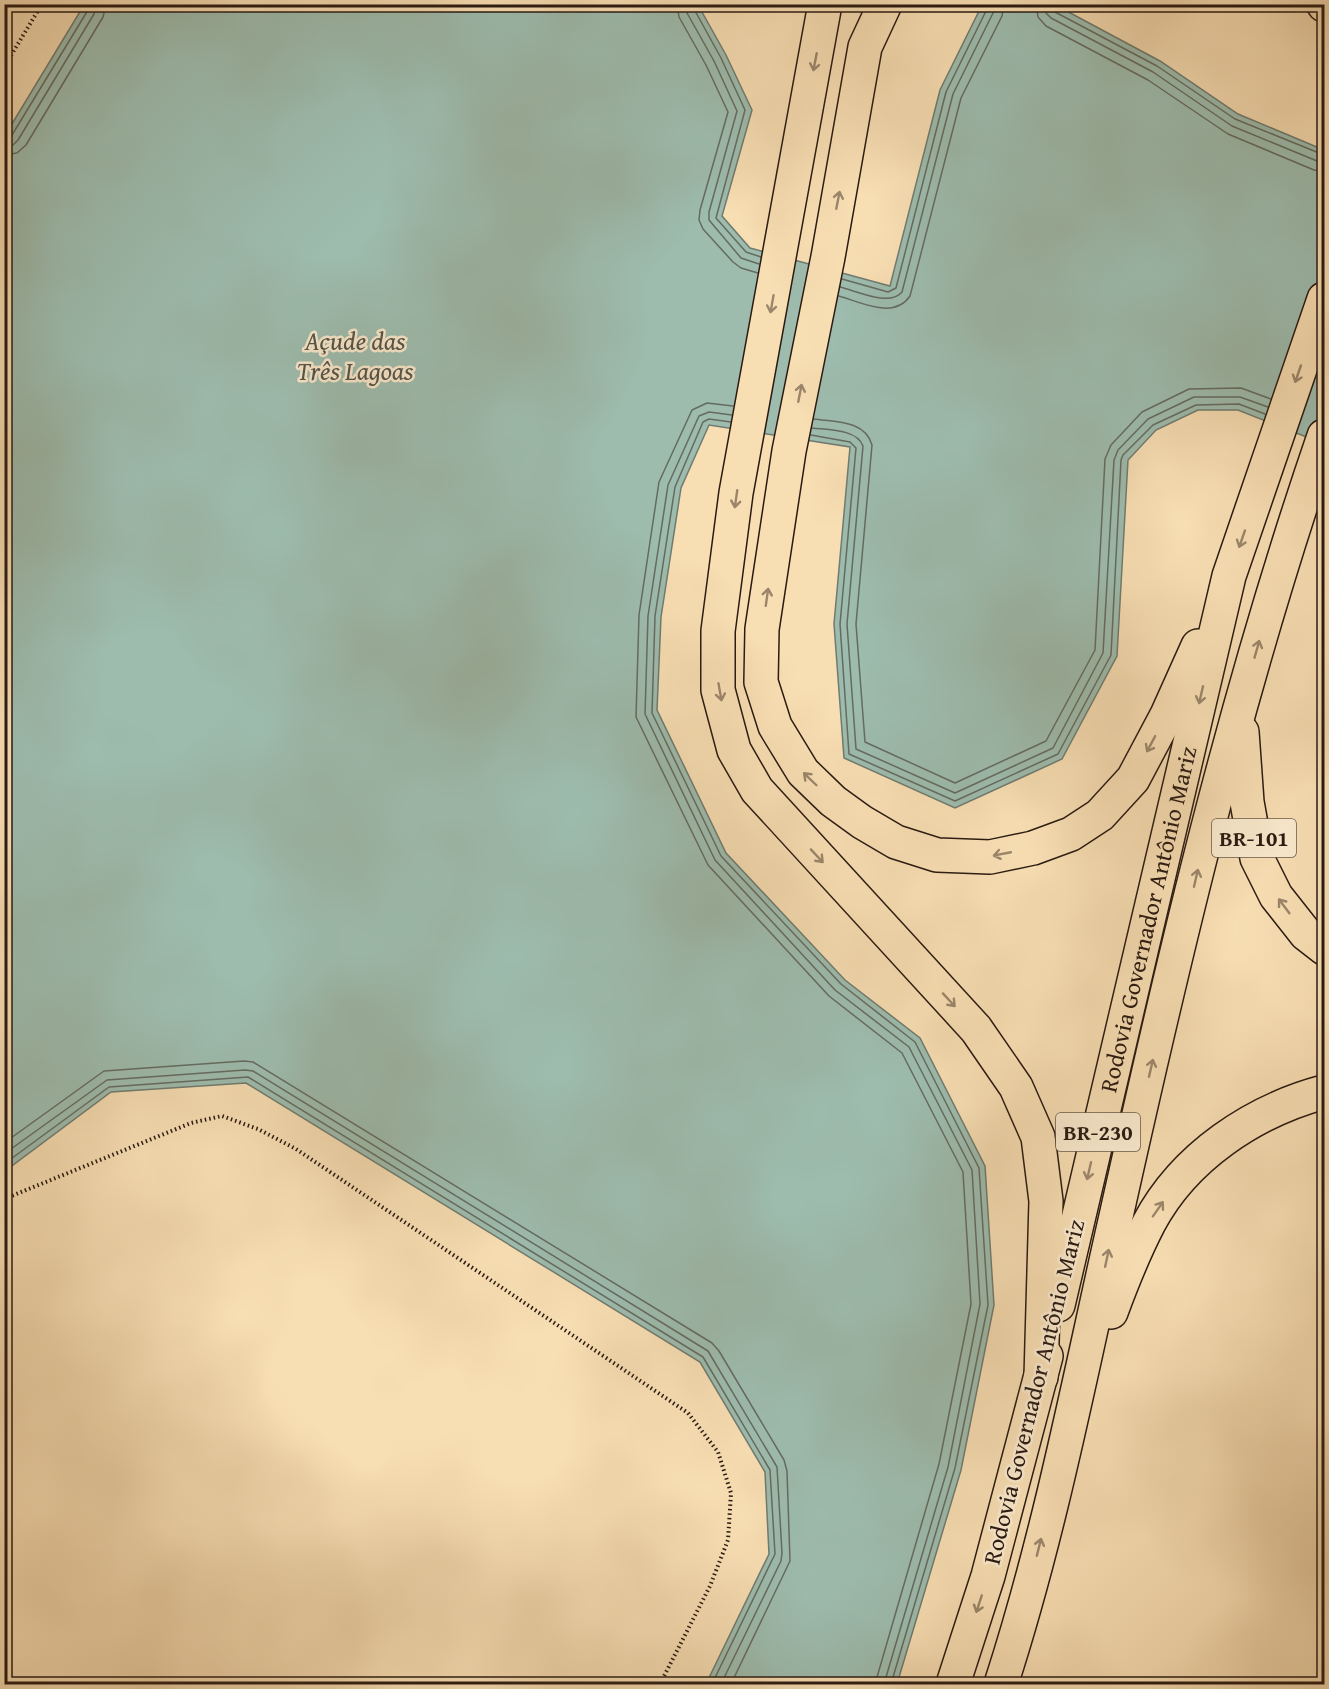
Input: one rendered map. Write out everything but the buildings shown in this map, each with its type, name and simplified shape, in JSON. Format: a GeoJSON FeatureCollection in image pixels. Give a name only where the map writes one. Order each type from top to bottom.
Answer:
{"type":"FeatureCollection","features":[{"type":"Feature","properties":{"kind":"highway"},"geometry":{"type":"LineString","coordinates":[[825,4],[736,493],[717,631],[718,690],[734,750],[757,790],[976,1029],[1016,1087],[1038,1137],[1046,1201],[1041,1377]]}},
{"type":"Feature","properties":{"kind":"highway"},"geometry":{"type":"LineString","coordinates":[[885,4],[865,47],[828,257],[789,451],[762,629],[761,682],[775,726],[803,772],[833,801],[896,842],[937,855],[990,857],[1033,848],[1071,834],[1100,815],[1133,779],[1167,715],[1229,576]]}},
{"type":"Feature","properties":{"kind":"highway","name":"Rodovia Governador Antônio Mariz"},"geometry":{"type":"LineString","coordinates":[[953,1684],[988,1576],[1041,1377],[1229,576],[1324,299]]}},
{"type":"Feature","properties":{"kind":"highway","name":"BR-101"},"geometry":{"type":"LineString","coordinates":[[1324,436],[1296,518],[1241,705],[1247,802],[1257,858],[1276,896],[1305,934],[1324,948]]}},
{"type":"Feature","properties":{"kind":"highway","name":"Rodovia Governador Antônio Mariz"},"geometry":{"type":"LineString","coordinates":[[1001,1684],[1017,1635],[1077,1397],[1117,1212],[1194,883],[1241,705]]}},
{"type":"Feature","properties":{"kind":"highway"},"geometry":{"type":"LineString","coordinates":[[1077,1397],[1121,1285],[1150,1222],[1184,1172],[1229,1135],[1267,1113],[1324,1092]]}},
{"type":"Feature","properties":{"kind":"path"},"geometry":{"type":"LineString","coordinates":[[4,67],[42,4]]}},
{"type":"Feature","properties":{"kind":"path"},"geometry":{"type":"LineString","coordinates":[[4,1199],[191,1123],[222,1116],[258,1129],[296,1149],[688,1413],[718,1452],[731,1493],[728,1540],[710,1586],[660,1684]]}},
{"type":"Feature","properties":{"kind":"water","name":"Açude das Três Lagoas"},"geometry":{"type":"Polygon","coordinates":[[[1047,4],[1061,8],[1160,61],[1238,114],[1324,150],[1324,444],[1238,410],[1198,410],[1156,430],[1128,460],[1117,656],[1062,759],[955,808],[844,758],[834,624],[850,447],[709,425],[681,488],[661,617],[657,710],[726,853],[845,980],[920,1038],[985,1166],[994,1305],[961,1470],[897,1684],[706,1684],[769,1554],[765,1472],[700,1362],[246,1083],[111,1092],[5,1171],[4,137],[84,5],[698,5],[726,55],[752,110],[722,216],[750,248],[890,286],[940,90],[982,5],[1047,4]]]}}]}
